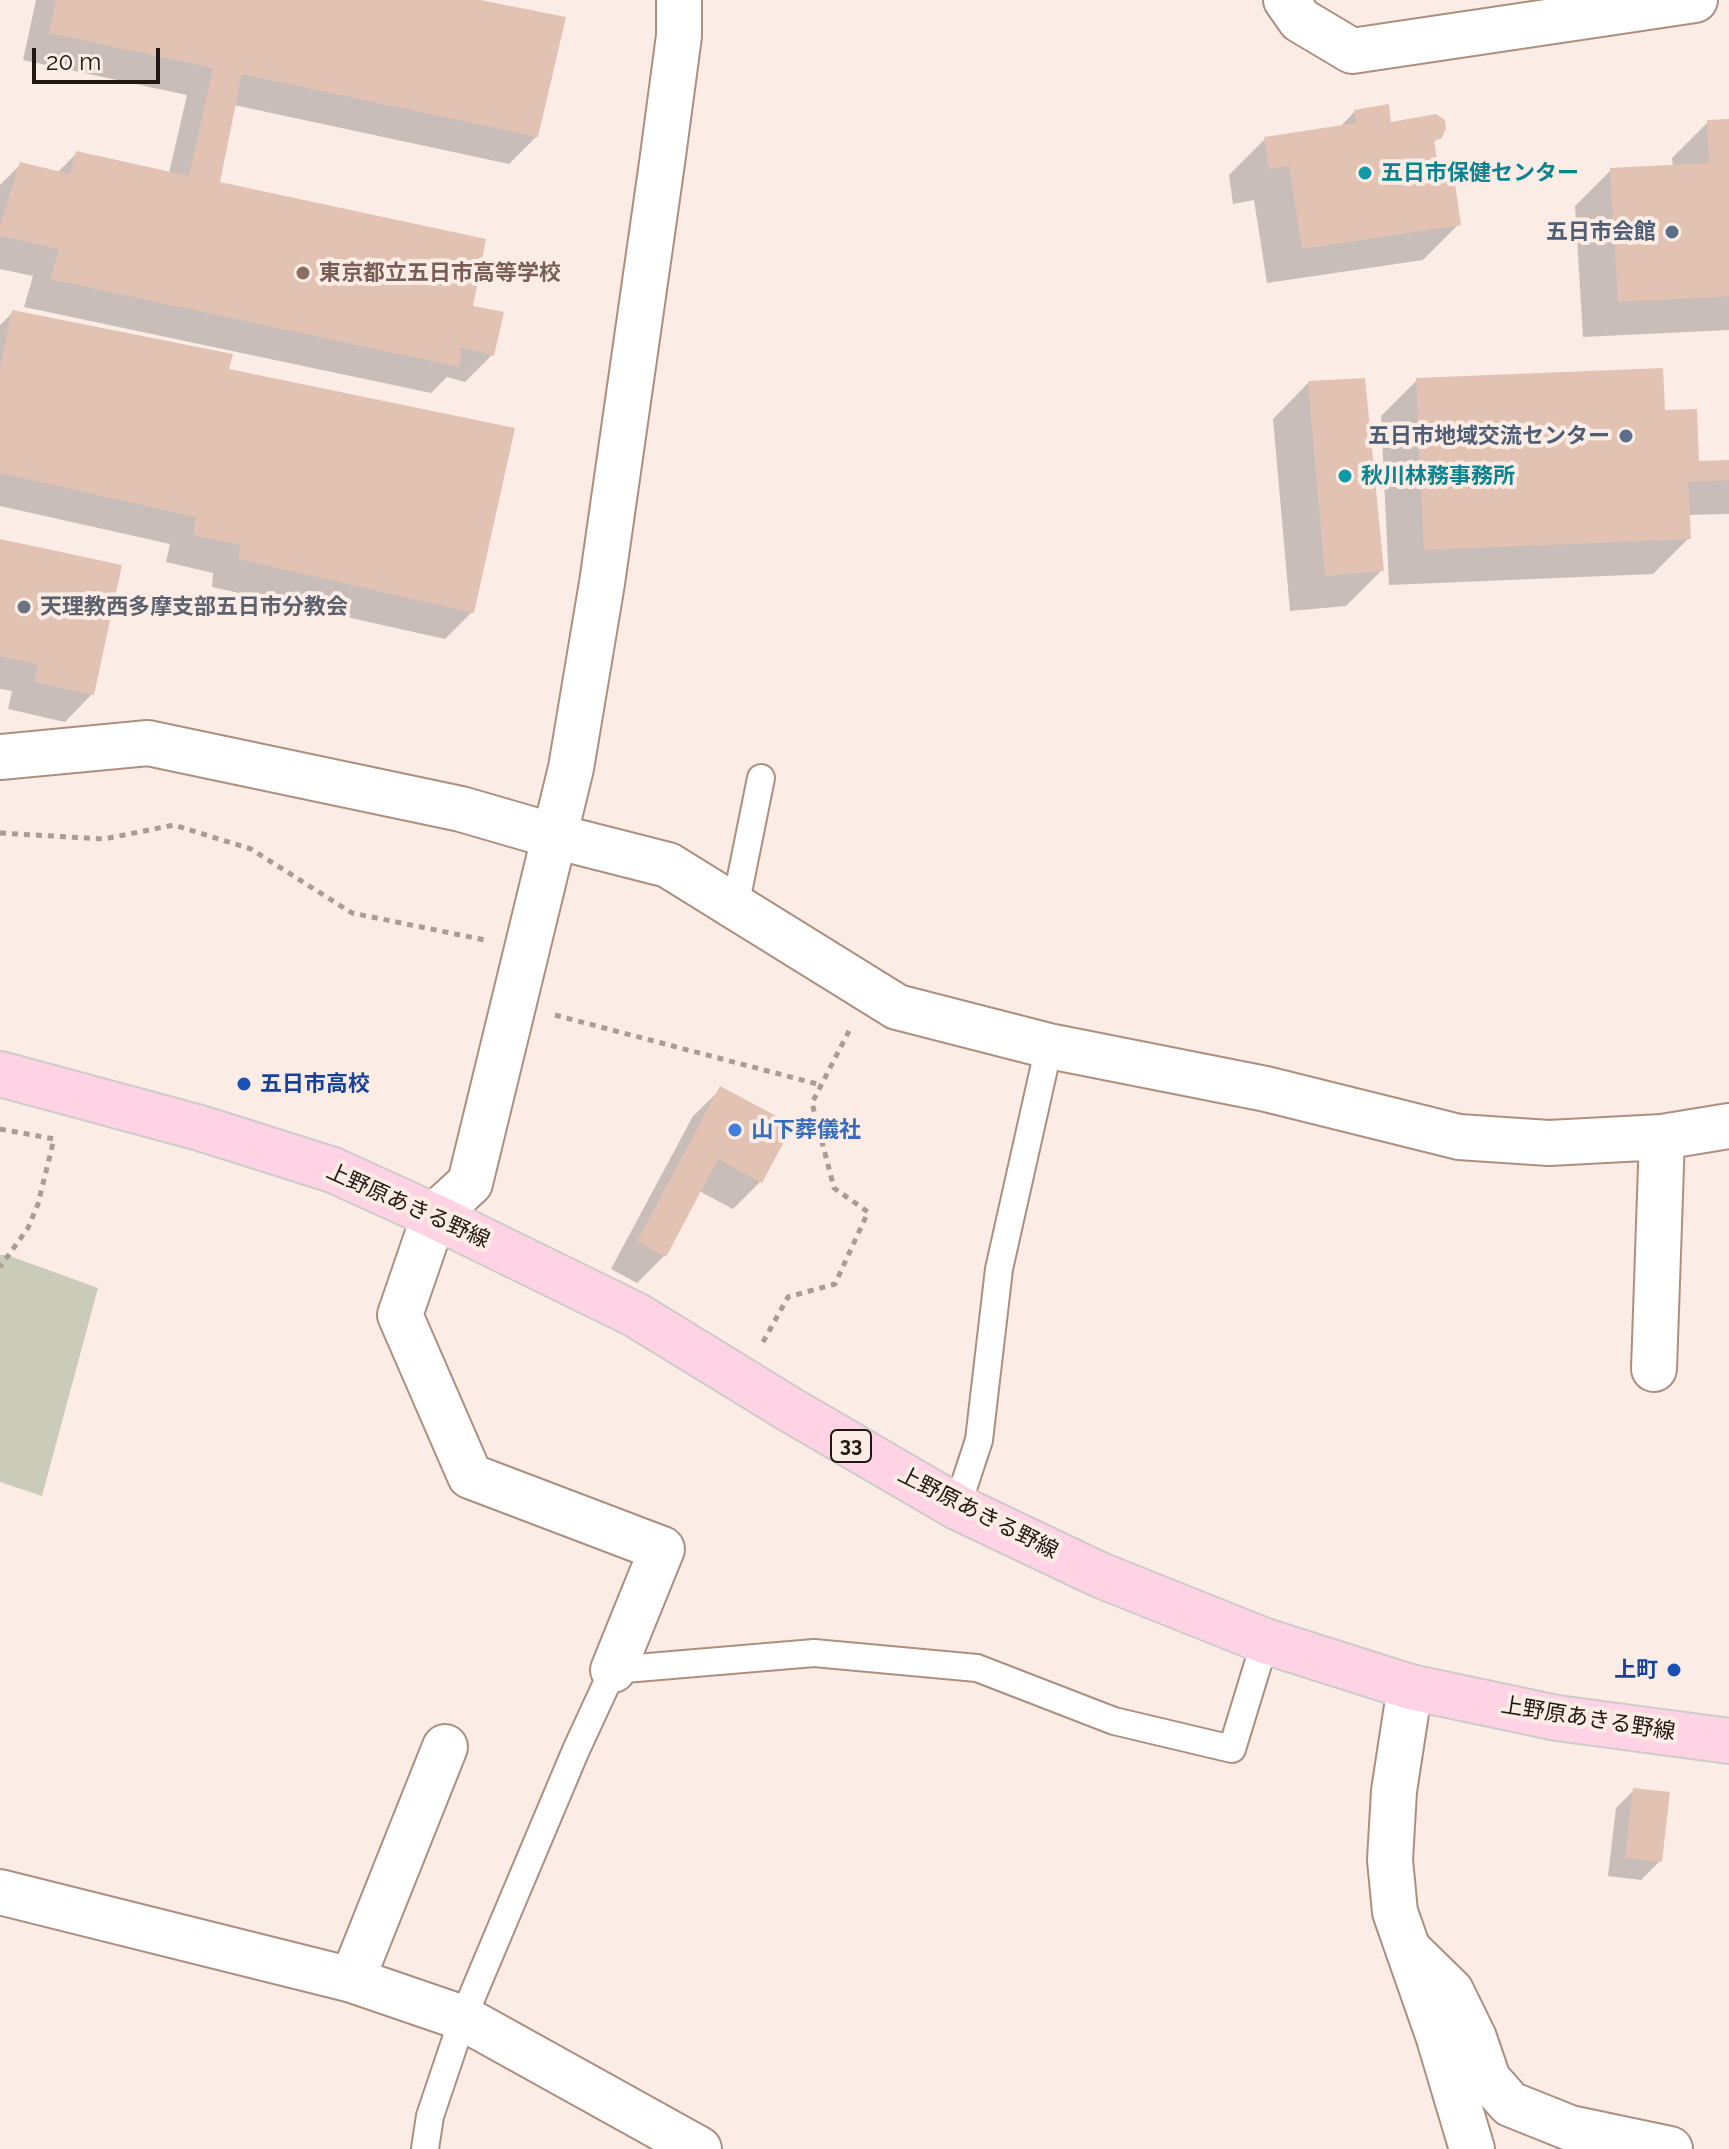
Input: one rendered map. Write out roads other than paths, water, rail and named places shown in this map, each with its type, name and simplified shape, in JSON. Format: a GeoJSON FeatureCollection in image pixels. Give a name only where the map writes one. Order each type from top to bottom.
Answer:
{"type":"FeatureCollection","features":[{"type":"Feature","properties":{"kind":"main road","name":"上野原あきる野線"},"geometry":{"type":"LineString","coordinates":[[0,1074],[200,1128],[333,1170],[636,1315],[957,1507],[1100,1575],[1265,1641],[1410,1687],[1557,1718],[1729,1741]]}},
{"type":"Feature","properties":{"kind":"street"},"geometry":{"type":"LineString","coordinates":[[613,1670],[662,1549],[470,1476],[400,1315],[434,1216],[470,1183],[571,768],[602,583],[668,121],[679,36],[679,0]]}},
{"type":"Feature","properties":{"kind":"street"},"geometry":{"type":"LineString","coordinates":[[1286,0],[1300,20],[1352,51],[1695,0]]}},
{"type":"Feature","properties":{"kind":"street"},"geometry":{"type":"LineString","coordinates":[[0,757],[148,743],[461,809],[668,865],[897,1007],[1049,1046],[1266,1089],[1459,1137],[1549,1143],[1662,1137],[1729,1126]]}},
{"type":"Feature","properties":{"kind":"street"},"geometry":{"type":"LineString","coordinates":[[1654,1369],[1662,1137]]}},
{"type":"Feature","properties":{"kind":"street"},"geometry":{"type":"LineString","coordinates":[[1410,1687],[1394,1791],[1390,1860],[1395,1912],[1472,2149]]}},
{"type":"Feature","properties":{"kind":"street"},"geometry":{"type":"LineString","coordinates":[[352,1980],[445,1747]]}},
{"type":"Feature","properties":{"kind":"street"},"geometry":{"type":"LineString","coordinates":[[0,1892],[352,1980],[463,2018],[699,2149]]}},
{"type":"Feature","properties":{"kind":"street"},"geometry":{"type":"LineString","coordinates":[[1408,1949],[1451,1991],[1474,2038],[1488,2079],[1510,2104],[1570,2128],[1670,2149]]}},
{"type":"Feature","properties":{"kind":"lane"},"geometry":{"type":"LineString","coordinates":[[735,907],[761,778]]}},
{"type":"Feature","properties":{"kind":"lane"},"geometry":{"type":"LineString","coordinates":[[957,1507],[979,1440],[999,1269],[1049,1046]]}},
{"type":"Feature","properties":{"kind":"lane"},"geometry":{"type":"LineString","coordinates":[[425,2149],[430,2116],[463,2018],[613,1670],[814,1653],[977,1668],[1114,1721],[1232,1749],[1265,1641]]}},
{"type":"Feature","properties":{"kind":"place","name":"五日市保健センター"},"geometry":{"type":"Point","coordinates":[1365,173]}},
{"type":"Feature","properties":{"kind":"place","name":"五日市会館"},"geometry":{"type":"Point","coordinates":[1672,232]}},
{"type":"Feature","properties":{"kind":"place","name":"東京都立五日市高等学校"},"geometry":{"type":"Point","coordinates":[303,273]}},
{"type":"Feature","properties":{"kind":"place","name":"五日市地域交流センター"},"geometry":{"type":"Point","coordinates":[1626,436]}},
{"type":"Feature","properties":{"kind":"place","name":"秋川林務事務所"},"geometry":{"type":"Point","coordinates":[1345,476]}},
{"type":"Feature","properties":{"kind":"place","name":"天理教西多摩支部五日市分教会"},"geometry":{"type":"Point","coordinates":[24,607]}},
{"type":"Feature","properties":{"kind":"place","name":"五日市高校"},"geometry":{"type":"Point","coordinates":[244,1084]}},
{"type":"Feature","properties":{"kind":"place","name":"山下葬儀社"},"geometry":{"type":"Point","coordinates":[735,1130]}},
{"type":"Feature","properties":{"kind":"place","name":"上町"},"geometry":{"type":"Point","coordinates":[1674,1670]}}]}
